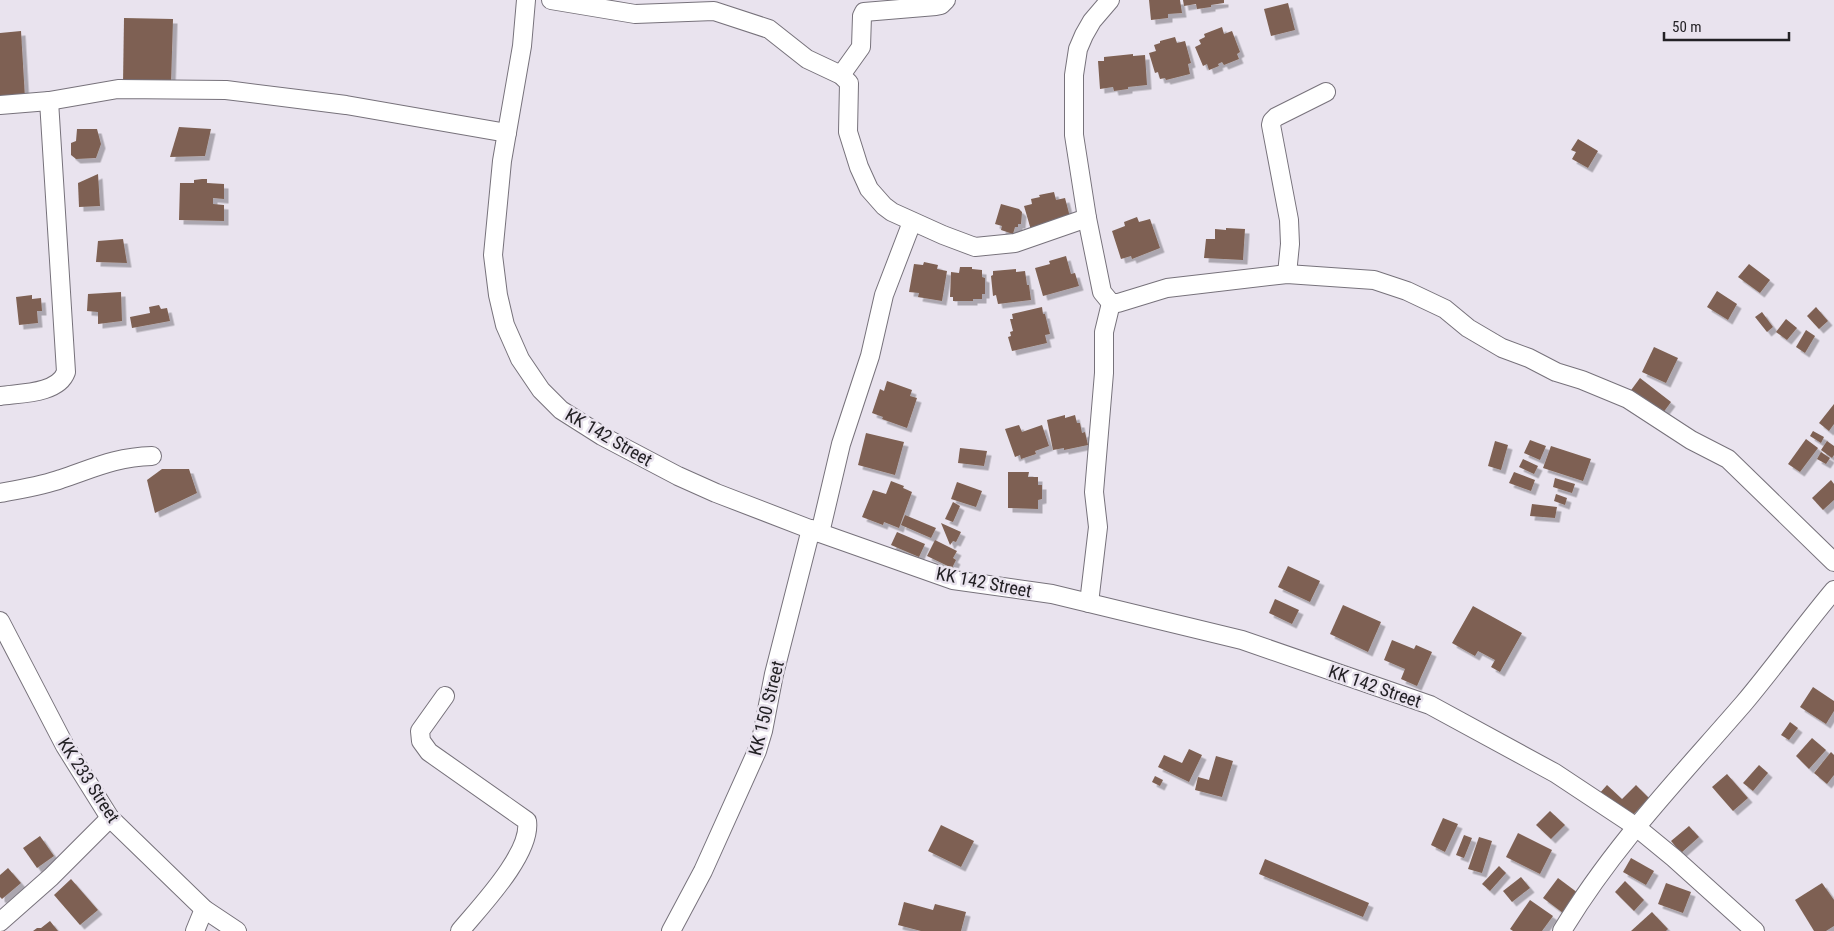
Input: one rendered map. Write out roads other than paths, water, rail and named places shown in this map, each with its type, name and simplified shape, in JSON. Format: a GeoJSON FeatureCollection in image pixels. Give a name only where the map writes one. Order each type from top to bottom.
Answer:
{"type":"FeatureCollection","features":[{"type":"Feature","properties":{"kind":"street","name":"KK 142 Street"},"geometry":{"type":"LineString","coordinates":[[526,0],[522,46],[502,161],[493,255],[498,295],[505,325],[520,359],[541,390],[561,410],[602,436],[678,476],[716,493],[815,531],[953,580],[1052,594],[1242,640],[1430,705],[1555,773],[1635,826],[1674,858],[1755,931]]}},
{"type":"Feature","properties":{"kind":"street"},"geometry":{"type":"LineString","coordinates":[[551,0],[635,14],[714,11],[769,29],[807,59],[841,75],[847,80],[850,87],[848,132],[859,167],[869,189],[884,206],[912,222],[976,247],[1015,243],[1087,218]]}},
{"type":"Feature","properties":{"kind":"street"},"geometry":{"type":"LineString","coordinates":[[841,75],[861,47],[862,16],[864,12],[936,6],[941,5],[946,0]]}},
{"type":"Feature","properties":{"kind":"street"},"geometry":{"type":"LineString","coordinates":[[1110,0],[1092,21],[1078,49],[1074,75],[1074,135],[1087,218],[1102,292],[1111,303],[1118,304],[1167,288],[1287,274],[1374,280],[1407,291],[1444,310],[1468,328],[1502,348],[1529,358],[1556,372],[1582,380],[1628,399],[1692,440],[1728,459],[1834,562]]}},
{"type":"Feature","properties":{"kind":"street"},"geometry":{"type":"LineString","coordinates":[[0,105],[50,100],[118,89],[226,90],[346,104],[507,133]]}},
{"type":"Feature","properties":{"kind":"street"},"geometry":{"type":"LineString","coordinates":[[1287,274],[1290,244],[1289,220],[1271,125],[1276,117],[1326,92]]}},
{"type":"Feature","properties":{"kind":"street"},"geometry":{"type":"LineString","coordinates":[[0,396],[48,389],[64,379],[66,372],[50,100]]}},
{"type":"Feature","properties":{"kind":"street","name":"KK 150 Street"},"geometry":{"type":"LineString","coordinates":[[671,931],[707,863],[757,752],[774,674],[841,444],[870,356],[884,295],[912,222]]}},
{"type":"Feature","properties":{"kind":"street"},"geometry":{"type":"LineString","coordinates":[[1089,603],[1098,527],[1094,492],[1104,373],[1104,332],[1111,303]]}},
{"type":"Feature","properties":{"kind":"street"},"geometry":{"type":"LineString","coordinates":[[0,494],[59,480],[113,460],[131,456],[152,456]]}},
{"type":"Feature","properties":{"kind":"street"},"geometry":{"type":"LineString","coordinates":[[1562,931],[1635,826],[1762,681],[1834,590]]}},
{"type":"Feature","properties":{"kind":"street","name":"KK 233 Street"},"geometry":{"type":"LineString","coordinates":[[2,627],[65,746],[110,818],[204,909],[237,931]]}},
{"type":"Feature","properties":{"kind":"street"},"geometry":{"type":"LineString","coordinates":[[444,696],[420,731],[421,741],[429,752],[527,821],[528,830],[520,851],[497,887],[460,931]]}},
{"type":"Feature","properties":{"kind":"street"},"geometry":{"type":"LineString","coordinates":[[0,922],[51,877],[110,818]]}},
{"type":"Feature","properties":{"kind":"street"},"geometry":{"type":"LineString","coordinates":[[195,931],[204,909]]}}]}
